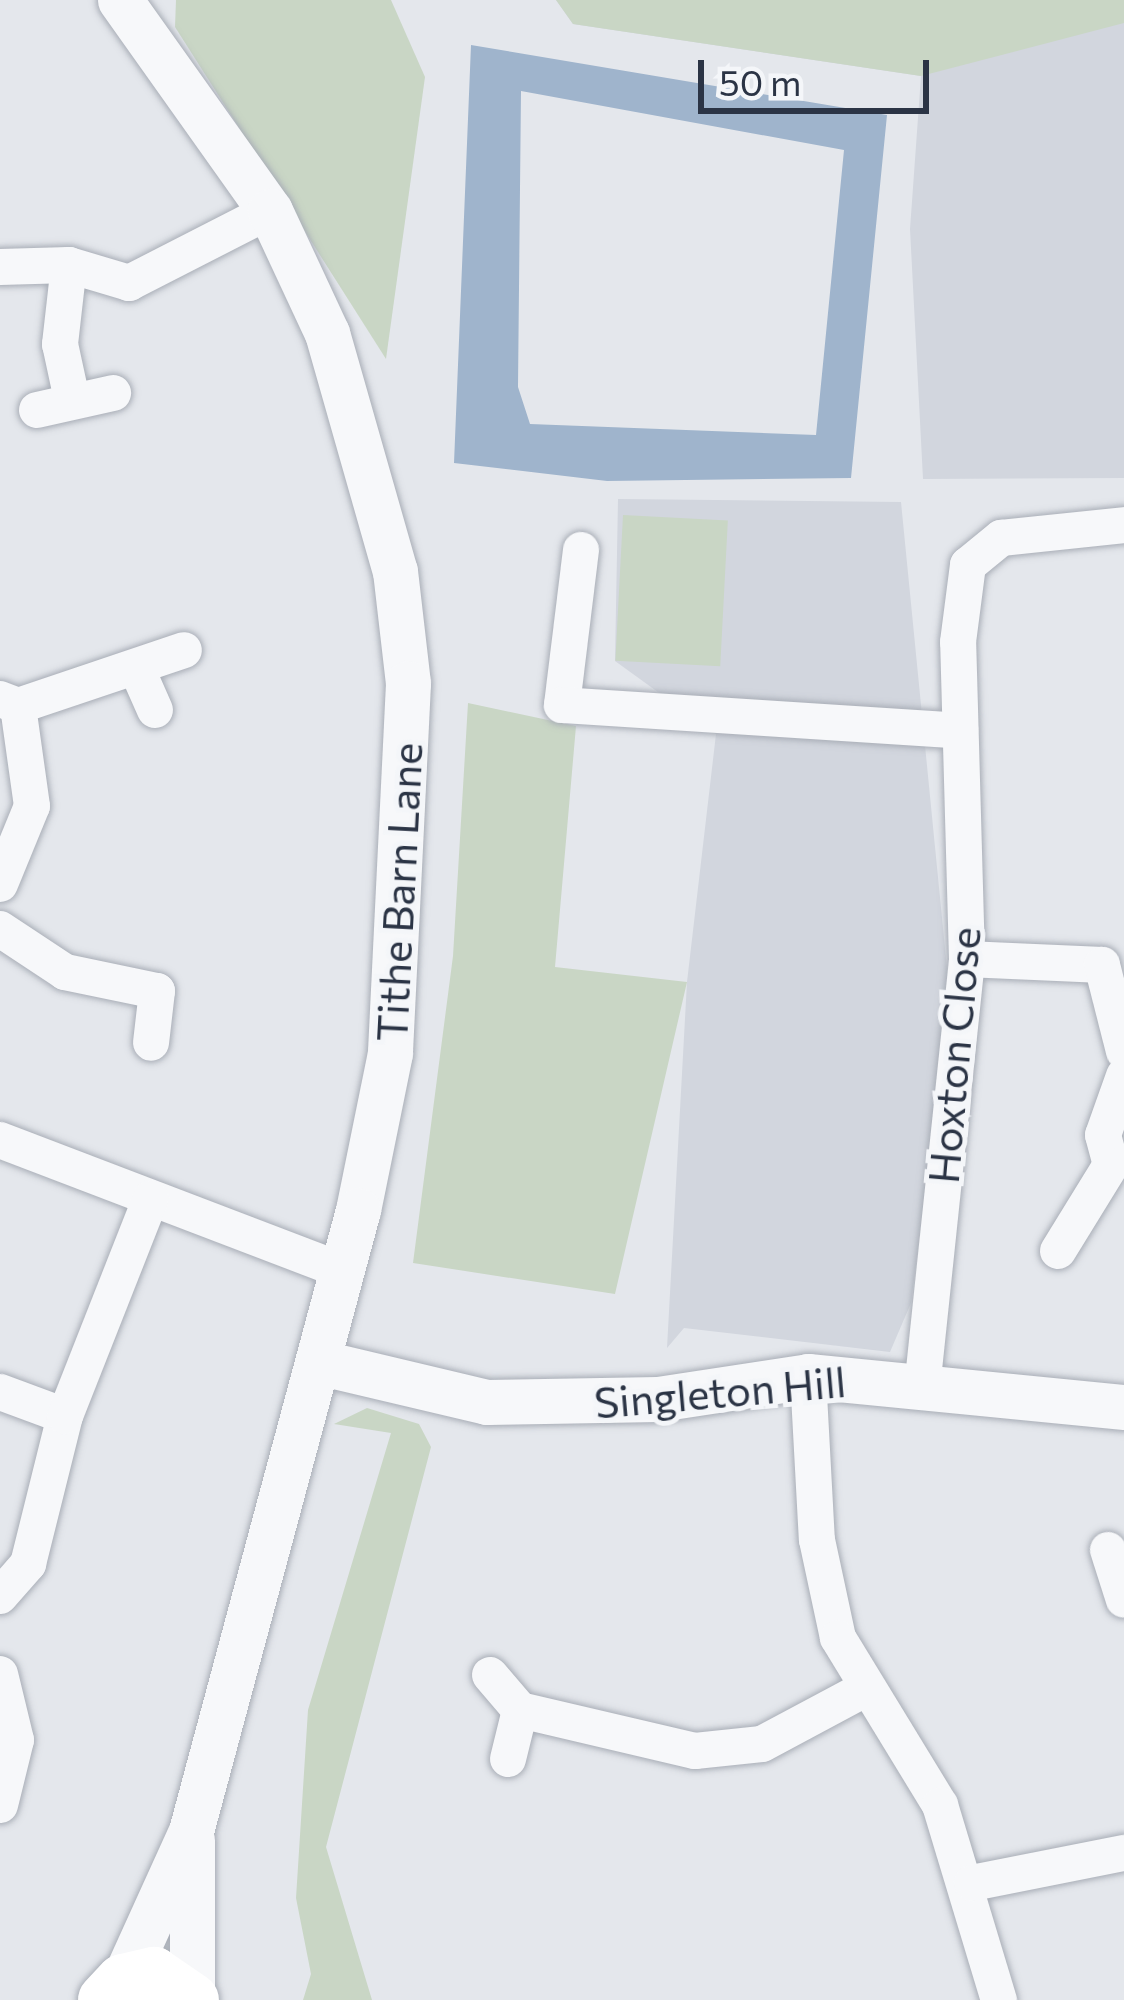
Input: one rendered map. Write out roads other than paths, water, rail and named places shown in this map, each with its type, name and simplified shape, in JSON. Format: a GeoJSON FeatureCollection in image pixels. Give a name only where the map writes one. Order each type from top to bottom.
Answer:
{"type":"FeatureCollection","features":[{"type":"Feature","properties":{"kind":"main road"},"geometry":{"type":"LineString","coordinates":[[108,1994],[154,1974],[192,2000]]}},
{"type":"Feature","properties":{"kind":"street","name":"Tithe Barn Lane"},"geometry":{"type":"LineString","coordinates":[[108,1994],[191,1831],[343,1270],[390,1053],[408,670],[395,571],[327,333],[270,211],[120,0]]}},
{"type":"Feature","properties":{"kind":"street"},"geometry":{"type":"LineString","coordinates":[[0,267],[69,265],[129,284],[152,278],[270,211]]}},
{"type":"Feature","properties":{"kind":"street"},"geometry":{"type":"LineString","coordinates":[[69,265],[60,344],[71,395]]}},
{"type":"Feature","properties":{"kind":"street"},"geometry":{"type":"LineString","coordinates":[[37,410],[71,395],[112,393]]}},
{"type":"Feature","properties":{"kind":"street","name":"Hoxton Close"},"geometry":{"type":"LineString","coordinates":[[923,1379],[967,959],[960,731],[968,565],[1001,538],[1124,525]]}},
{"type":"Feature","properties":{"kind":"street"},"geometry":{"type":"LineString","coordinates":[[581,550],[562,705],[960,731]]}},
{"type":"Feature","properties":{"kind":"street"},"geometry":{"type":"LineString","coordinates":[[0,884],[32,806],[9,702],[184,650]]}},
{"type":"Feature","properties":{"kind":"street"},"geometry":{"type":"LineString","coordinates":[[136,667],[154,710]]}},
{"type":"Feature","properties":{"kind":"street"},"geometry":{"type":"LineString","coordinates":[[0,929],[65,972],[157,991],[151,1042]]}},
{"type":"Feature","properties":{"kind":"street"},"geometry":{"type":"LineString","coordinates":[[967,959],[1102,965],[1124,1051]]}},
{"type":"Feature","properties":{"kind":"street"},"geometry":{"type":"LineString","coordinates":[[1058,1252],[1111,1165],[1102,1135],[1124,1076]]}},
{"type":"Feature","properties":{"kind":"street"},"geometry":{"type":"LineString","coordinates":[[0,1141],[343,1270]]}},
{"type":"Feature","properties":{"kind":"street"},"geometry":{"type":"LineString","coordinates":[[0,1596],[28,1564],[65,1416],[151,1198]]}},
{"type":"Feature","properties":{"kind":"street","name":"Singleton Hill"},"geometry":{"type":"LineString","coordinates":[[318,1362],[444,1395],[551,1405],[808,1376],[923,1379],[1124,1407]]}},
{"type":"Feature","properties":{"kind":"street"},"geometry":{"type":"LineString","coordinates":[[808,1376],[825,1591],[867,1688],[940,1805],[972,1883],[1000,2000]]}},
{"type":"Feature","properties":{"kind":"street"},"geometry":{"type":"LineString","coordinates":[[0,1392],[65,1416]]}},
{"type":"Feature","properties":{"kind":"street"},"geometry":{"type":"LineString","coordinates":[[1108,1550],[1124,1600]]}},
{"type":"Feature","properties":{"kind":"street"},"geometry":{"type":"LineString","coordinates":[[0,1674],[16,1740],[0,1805]]}},
{"type":"Feature","properties":{"kind":"street"},"geometry":{"type":"LineString","coordinates":[[490,1675],[520,1710],[729,1751],[787,1734],[867,1688]]}},
{"type":"Feature","properties":{"kind":"street"},"geometry":{"type":"LineString","coordinates":[[508,1759],[520,1710]]}},
{"type":"Feature","properties":{"kind":"street","name":"Tithe Barn Lane"},"geometry":{"type":"LineString","coordinates":[[191,1831],[192,2000]]}},
{"type":"Feature","properties":{"kind":"street"},"geometry":{"type":"LineString","coordinates":[[972,1883],[1124,1853]]}},
{"type":"Feature","properties":{"kind":"water"},"geometry":{"type":"Polygon","coordinates":[[[471,45],[887,115],[851,478],[607,481],[454,463],[471,45]],[[521,91],[518,387],[530,424],[816,435],[844,150],[521,91]]]}}]}
